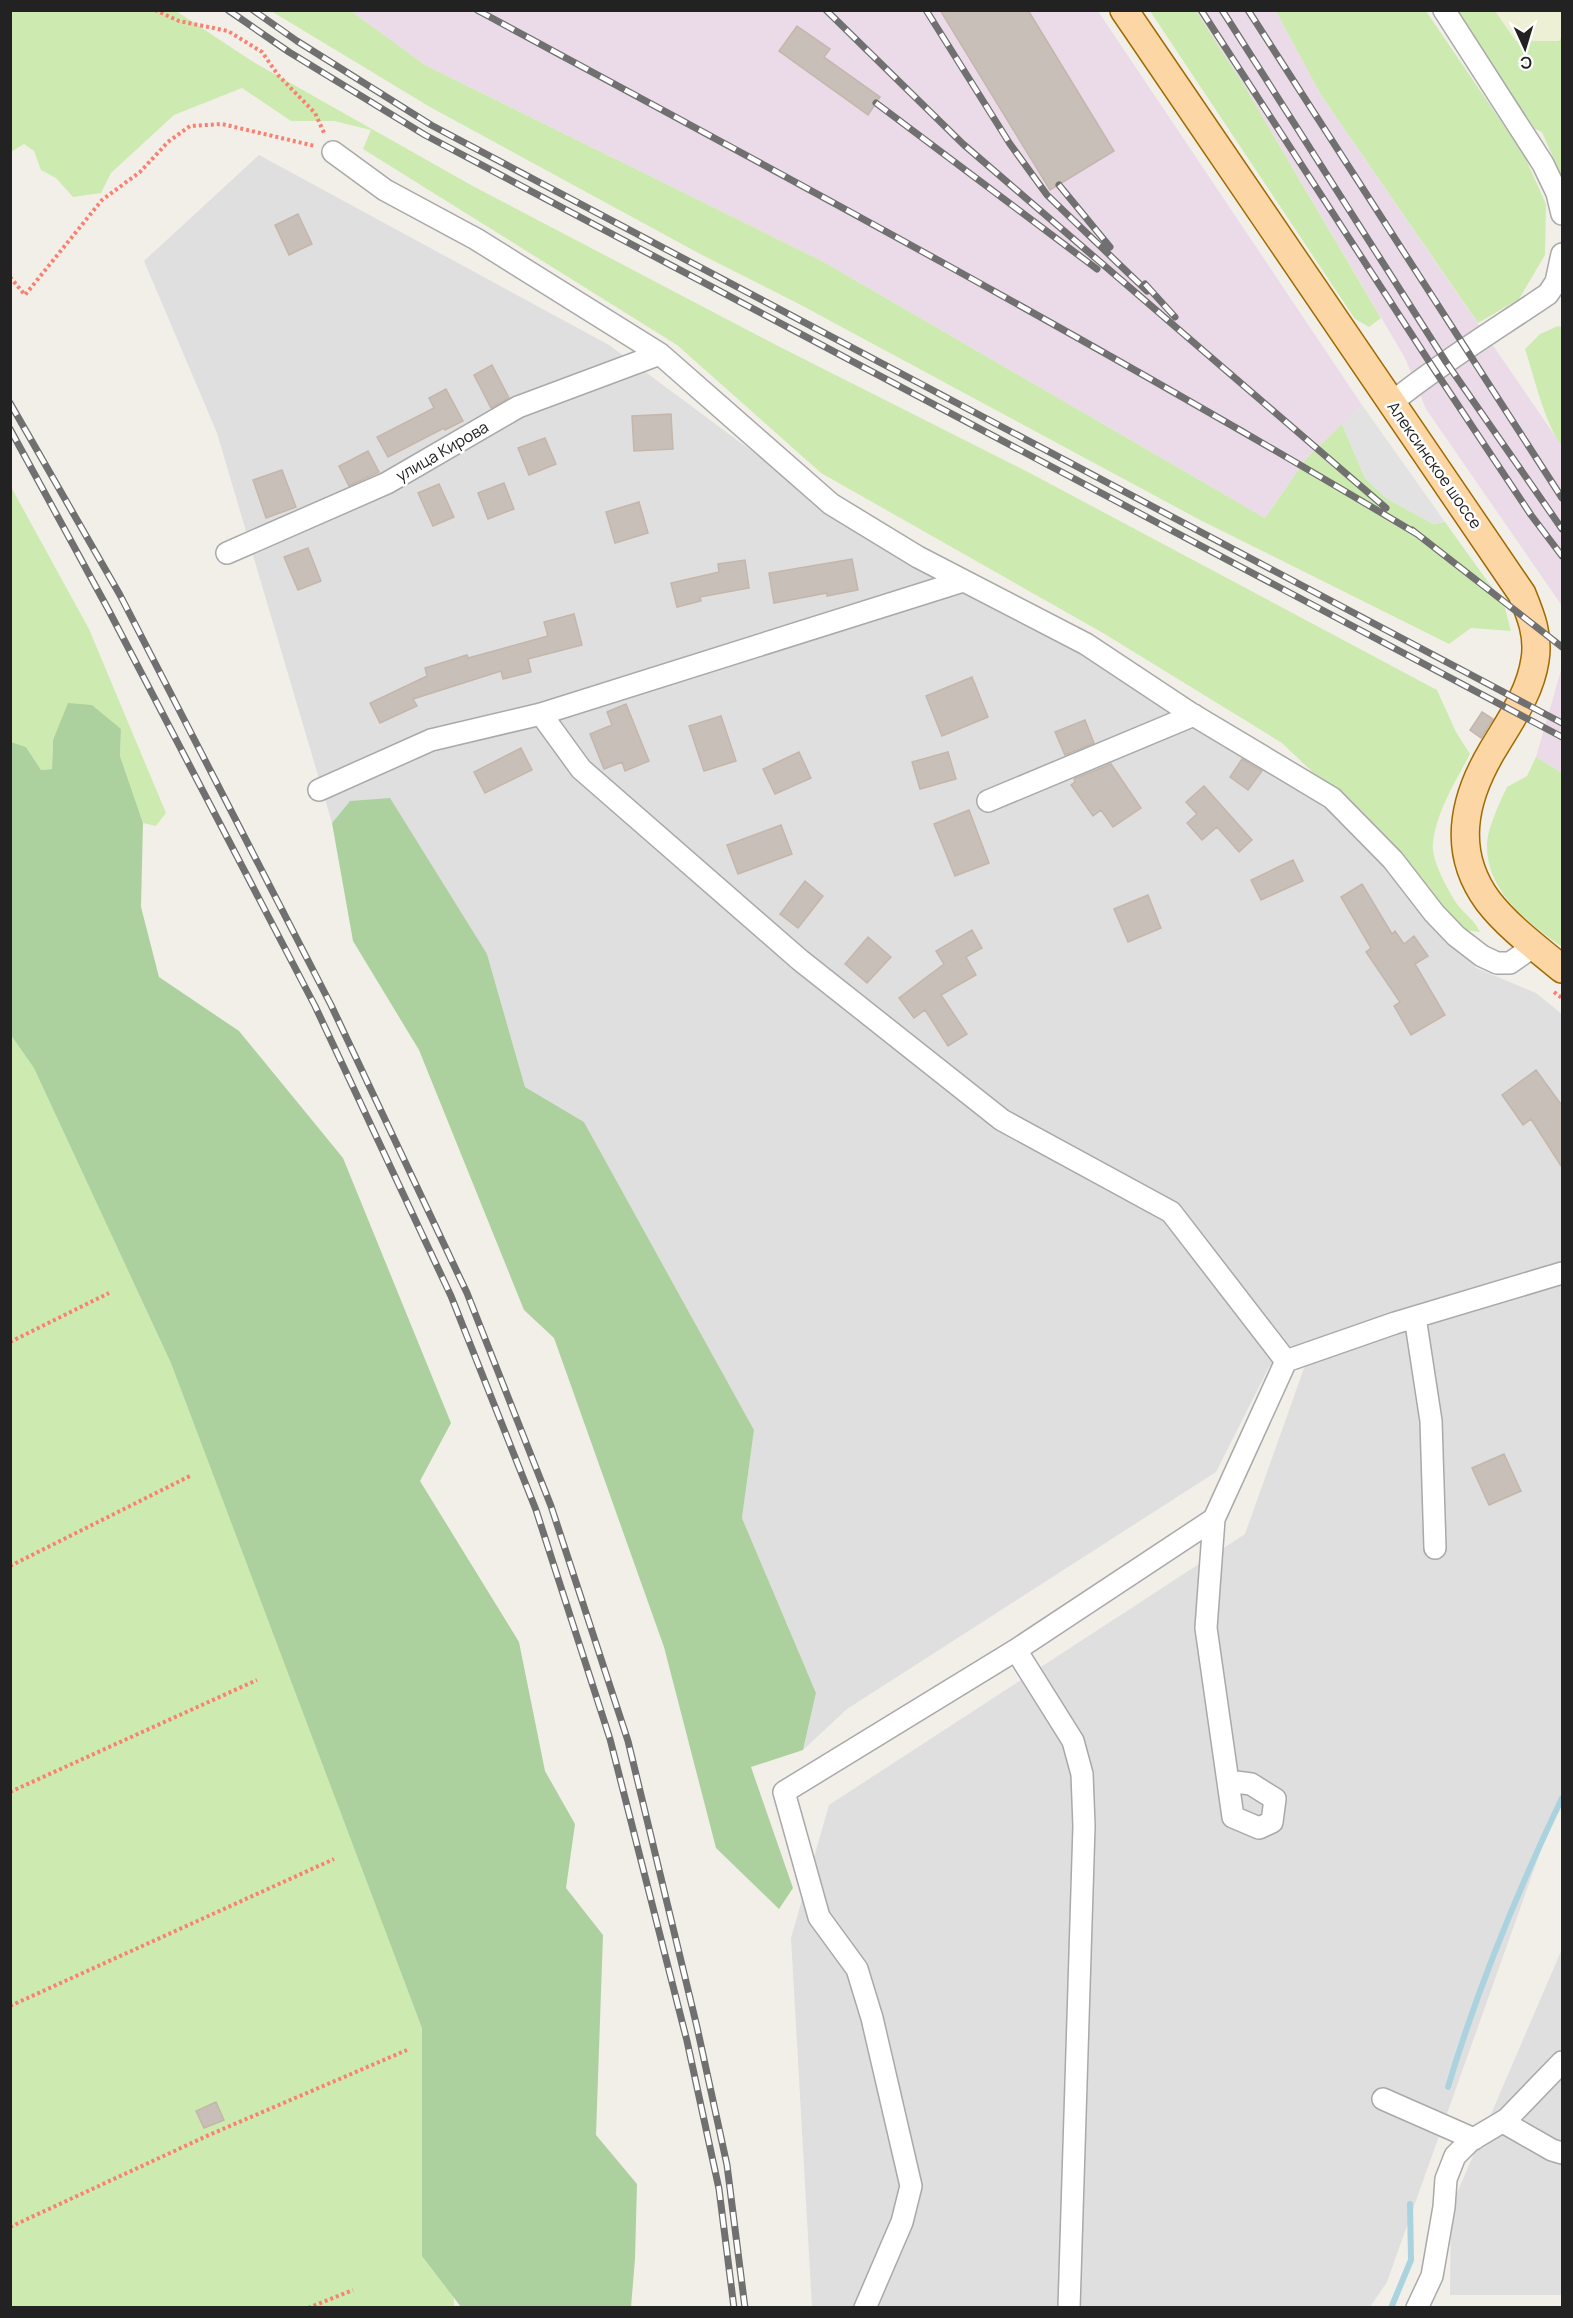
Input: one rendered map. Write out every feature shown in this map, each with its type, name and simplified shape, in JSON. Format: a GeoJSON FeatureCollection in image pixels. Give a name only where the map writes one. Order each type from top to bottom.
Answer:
{"type":"FeatureCollection","features":[{"type":"Feature","properties":{"kind":"main road","name":"Алексинское шоссе"},"geometry":{"type":"LineString","coordinates":[[1124,10],[1391,403],[1512,575],[1522,594],[1534,627],[1536,659],[1529,684],[1516,713],[1484,766],[1470,801],[1465,825],[1466,851],[1475,880],[1499,913],[1563,969]]}},
{"type":"Feature","properties":{"kind":"street"},"geometry":{"type":"LineString","coordinates":[[1444,10],[1543,164],[1557,193],[1563,214]]}},
{"type":"Feature","properties":{"kind":"street"},"geometry":{"type":"LineString","coordinates":[[333,152],[385,190],[476,239],[660,354],[831,504],[918,558],[1086,644],[1194,715],[1332,798],[1393,860],[1434,913],[1456,936],[1482,956],[1497,963],[1510,963],[1534,946]]}},
{"type":"Feature","properties":{"kind":"street"},"geometry":{"type":"LineString","coordinates":[[1391,403],[1434,369],[1555,297],[1563,254]]}},
{"type":"Feature","properties":{"kind":"street","name":"улица Кирова"},"geometry":{"type":"LineString","coordinates":[[227,553],[387,483],[518,407],[660,354]]}},
{"type":"Feature","properties":{"kind":"street"},"geometry":{"type":"LineString","coordinates":[[319,790],[431,740],[541,714],[963,581]]}},
{"type":"Feature","properties":{"kind":"street"},"geometry":{"type":"LineString","coordinates":[[541,714],[581,769],[800,960],[993,1113],[1171,1212],[1287,1361]]}},
{"type":"Feature","properties":{"kind":"street"},"geometry":{"type":"LineString","coordinates":[[988,801],[1194,715]]}},
{"type":"Feature","properties":{"kind":"street"},"geometry":{"type":"LineString","coordinates":[[1227,1781],[1206,1628],[1214,1519],[1287,1361],[1415,1317],[1563,1273]]}},
{"type":"Feature","properties":{"kind":"street"},"geometry":{"type":"LineString","coordinates":[[1415,1317],[1431,1421],[1435,1548]]}},
{"type":"Feature","properties":{"kind":"street"},"geometry":{"type":"LineString","coordinates":[[865,2307],[902,2222],[910,2186],[873,2018],[857,1969],[819,1917],[784,1792],[1016,1650],[1214,1519]]}},
{"type":"Feature","properties":{"kind":"street"},"geometry":{"type":"LineString","coordinates":[[1016,1650],[1073,1741],[1082,1774],[1084,1826],[1069,2307]]}},
{"type":"Feature","properties":{"kind":"street"},"geometry":{"type":"LineString","coordinates":[[1417,2307],[1432,2276],[1448,2171],[1455,2156],[1473,2139],[1503,2122],[1563,2062]]}},
{"type":"Feature","properties":{"kind":"street"},"geometry":{"type":"LineString","coordinates":[[1383,2099],[1473,2139]]}},
{"type":"Feature","properties":{"kind":"street"},"geometry":{"type":"LineString","coordinates":[[1503,2122],[1552,2150],[1563,2153]]}},
{"type":"Feature","properties":{"kind":"path"},"geometry":{"type":"LineString","coordinates":[[154,10],[179,21],[228,31],[262,52],[278,75],[315,113],[333,152]]}},
{"type":"Feature","properties":{"kind":"path"},"geometry":{"type":"LineString","coordinates":[[10,277],[25,295],[102,200],[140,172],[168,142],[190,126],[222,124],[303,141],[333,152]]}},
{"type":"Feature","properties":{"kind":"path"},"geometry":{"type":"LineString","coordinates":[[10,1342],[109,1293]]}},
{"type":"Feature","properties":{"kind":"path"},"geometry":{"type":"LineString","coordinates":[[10,1566],[190,1476]]}},
{"type":"Feature","properties":{"kind":"path"},"geometry":{"type":"LineString","coordinates":[[10,1792],[256,1680]]}},
{"type":"Feature","properties":{"kind":"path"},"geometry":{"type":"LineString","coordinates":[[10,2006],[334,1859]]}},
{"type":"Feature","properties":{"kind":"path"},"geometry":{"type":"LineString","coordinates":[[10,2226],[209,2134],[407,2050]]}},
{"type":"Feature","properties":{"kind":"path"},"geometry":{"type":"LineString","coordinates":[[308,2307],[353,2290]]}},
{"type":"Feature","properties":{"kind":"shaded area"},"geometry":{"type":"Polygon","coordinates":[[[351,11],[1098,11],[1362,405],[1306,459],[1265,518],[822,261],[425,65],[351,11]]]}},
{"type":"Feature","properties":{"kind":"shaded area"},"geometry":{"type":"Polygon","coordinates":[[[1196,11],[1276,11],[1321,95],[1562,446],[1562,606],[1426,409],[1405,358],[1245,87],[1196,11]]]}},
{"type":"Feature","properties":{"kind":"shaded area"},"geometry":{"type":"Polygon","coordinates":[[[259,155],[609,345],[873,541],[1084,656],[1330,803],[1476,968],[1536,993],[1562,1014],[1562,1265],[1308,1345],[1289,1347],[1269,1367],[1216,1472],[847,1709],[803,1750],[816,1693],[742,1518],[754,1430],[584,1122],[525,1087],[487,954],[350,801],[332,823],[217,433],[144,261],[259,155]]]}},
{"type":"Feature","properties":{"kind":"shaded area"},"geometry":{"type":"Polygon","coordinates":[[[1362,405],[1445,522],[1433,524],[1386,498],[1365,478],[1342,424],[1362,405]]]}},
{"type":"Feature","properties":{"kind":"shaded area"},"geometry":{"type":"Polygon","coordinates":[[[1562,667],[1562,773],[1536,757],[1562,667]]]}},
{"type":"Feature","properties":{"kind":"shaded area"},"geometry":{"type":"Polygon","coordinates":[[[1562,1285],[1562,1791],[1387,2282],[1370,2307],[812,2307],[791,1938],[829,1805],[1245,1534],[1309,1354],[1562,1285]]]}},
{"type":"Feature","properties":{"kind":"shaded area"},"geometry":{"type":"Polygon","coordinates":[[[1562,1949],[1562,2295],[1450,2295],[1451,2207],[1562,1949]]]}},
{"type":"Feature","properties":{"kind":"green space"},"geometry":{"type":"Polygon","coordinates":[[[11,11],[176,11],[255,63],[471,185],[778,346],[1028,472],[1437,690],[1456,732],[1470,754],[1442,809],[1435,832],[1433,851],[1437,866],[1449,891],[1480,932],[1465,930],[1442,912],[1415,870],[1282,743],[1103,633],[821,473],[677,345],[363,149],[371,130],[334,121],[291,121],[242,88],[174,115],[111,173],[101,193],[73,197],[56,178],[41,170],[34,151],[24,144],[11,152],[11,11]]]}},
{"type":"Feature","properties":{"kind":"green space"},"geometry":{"type":"Polygon","coordinates":[[[271,11],[351,11],[425,65],[822,261],[1265,518],[1306,459],[1342,424],[1365,478],[1386,498],[1433,524],[1445,522],[1504,604],[1511,631],[1471,628],[1449,644],[1200,520],[799,304],[702,255],[430,107],[271,11]]]}},
{"type":"Feature","properties":{"kind":"green space"},"geometry":{"type":"Polygon","coordinates":[[[1150,11],[1196,11],[1245,87],[1381,318],[1369,327],[1355,319],[1150,11]]]}},
{"type":"Feature","properties":{"kind":"green space"},"geometry":{"type":"Polygon","coordinates":[[[1276,11],[1426,11],[1524,155],[1546,204],[1545,255],[1519,299],[1478,323],[1321,95],[1276,11]]]}},
{"type":"Feature","properties":{"kind":"green space"},"geometry":{"type":"Polygon","coordinates":[[[1455,11],[1495,11],[1516,41],[1559,41],[1562,36],[1562,178],[1542,132],[1535,129],[1455,11]]]}},
{"type":"Feature","properties":{"kind":"green space"},"geometry":{"type":"Polygon","coordinates":[[[1495,11],[1562,11],[1562,36],[1559,41],[1516,41],[1495,11]]]}},
{"type":"Feature","properties":{"kind":"green space"},"geometry":{"type":"Polygon","coordinates":[[[1558,326],[1562,327],[1562,446],[1545,413],[1525,349],[1540,334],[1558,326]]]}},
{"type":"Feature","properties":{"kind":"green space"},"geometry":{"type":"Polygon","coordinates":[[[10,485],[89,629],[166,813],[156,826],[143,823],[120,756],[121,729],[53,740],[52,769],[41,770],[26,747],[11,742],[10,485]]]}},
{"type":"Feature","properties":{"kind":"green space"},"geometry":{"type":"Polygon","coordinates":[[[68,703],[92,705],[121,729],[120,756],[143,823],[141,907],[159,977],[239,1031],[343,1158],[451,1423],[420,1481],[519,1642],[545,1771],[575,1824],[566,1888],[603,1935],[596,2135],[637,2184],[631,2307],[461,2307],[422,2256],[422,2028],[171,1363],[34,1068],[11,1035],[11,742],[26,747],[41,770],[52,769],[53,740],[68,703]]]}},
{"type":"Feature","properties":{"kind":"green space"},"geometry":{"type":"Polygon","coordinates":[[[1536,757],[1562,773],[1562,947],[1511,904],[1493,876],[1488,860],[1488,837],[1504,793],[1507,787],[1527,776],[1536,757]]]}},
{"type":"Feature","properties":{"kind":"green space"},"geometry":{"type":"Polygon","coordinates":[[[390,798],[487,954],[525,1087],[584,1122],[754,1430],[742,1518],[816,1693],[803,1750],[751,1767],[793,1888],[779,1909],[716,1848],[664,1647],[554,1338],[524,1310],[419,1050],[353,941],[332,823],[350,801],[390,798]]]}},
{"type":"Feature","properties":{"kind":"green space"},"geometry":{"type":"Polygon","coordinates":[[[10,949],[446,2024],[454,2307],[11,2307],[10,949]]]}},
{"type":"Feature","properties":{"kind":"building"},"geometry":{"type":"Polygon","coordinates":[[[940,10],[1028,10],[1114,151],[1050,190],[940,10]]]}},
{"type":"Feature","properties":{"kind":"building"},"geometry":{"type":"Polygon","coordinates":[[[797,26],[830,49],[824,57],[880,97],[868,115],[779,51],[797,26]]]}},
{"type":"Feature","properties":{"kind":"building"},"geometry":{"type":"Polygon","coordinates":[[[298,214],[312,244],[289,255],[275,225],[298,214]]]}},
{"type":"Feature","properties":{"kind":"building"},"geometry":{"type":"Polygon","coordinates":[[[492,365],[509,398],[491,408],[474,375],[492,365]]]}},
{"type":"Feature","properties":{"kind":"building"},"geometry":{"type":"Polygon","coordinates":[[[446,389],[463,421],[445,430],[444,428],[388,457],[377,437],[434,408],[429,398],[446,389]]]}},
{"type":"Feature","properties":{"kind":"building"},"geometry":{"type":"Polygon","coordinates":[[[671,414],[673,449],[634,451],[632,416],[671,414]]]}},
{"type":"Feature","properties":{"kind":"building"},"geometry":{"type":"Polygon","coordinates":[[[545,438],[556,464],[529,475],[518,448],[545,438]]]}},
{"type":"Feature","properties":{"kind":"building"},"geometry":{"type":"Polygon","coordinates":[[[368,451],[379,472],[349,486],[339,466],[368,451]]]}},
{"type":"Feature","properties":{"kind":"building"},"geometry":{"type":"Polygon","coordinates":[[[282,470],[296,507],[266,518],[253,480],[282,470]]]}},
{"type":"Feature","properties":{"kind":"building"},"geometry":{"type":"Polygon","coordinates":[[[504,483],[514,509],[488,519],[478,493],[504,483]]]}},
{"type":"Feature","properties":{"kind":"building"},"geometry":{"type":"Polygon","coordinates":[[[439,484],[454,517],[433,526],[418,493],[439,484]]]}},
{"type":"Feature","properties":{"kind":"building"},"geometry":{"type":"Polygon","coordinates":[[[639,502],[648,533],[615,543],[606,512],[639,502]]]}},
{"type":"Feature","properties":{"kind":"building"},"geometry":{"type":"Polygon","coordinates":[[[308,548],[321,581],[298,590],[284,557],[308,548]]]}},
{"type":"Feature","properties":{"kind":"building"},"geometry":{"type":"Polygon","coordinates":[[[852,559],[858,590],[774,603],[769,573],[852,559]]]}},
{"type":"Feature","properties":{"kind":"building"},"geometry":{"type":"Polygon","coordinates":[[[745,560],[749,588],[700,597],[701,601],[677,607],[671,583],[719,572],[718,564],[745,560]]]}},
{"type":"Feature","properties":{"kind":"building"},"geometry":{"type":"Polygon","coordinates":[[[574,614],[582,645],[528,659],[531,672],[503,679],[501,671],[413,699],[417,706],[380,723],[370,703],[427,676],[425,668],[467,655],[468,658],[548,636],[544,622],[574,614]]]}},
{"type":"Feature","properties":{"kind":"building"},"geometry":{"type":"Polygon","coordinates":[[[972,677],[988,717],[942,736],[926,696],[972,677]]]}},
{"type":"Feature","properties":{"kind":"building"},"geometry":{"type":"Polygon","coordinates":[[[626,704],[649,761],[625,771],[622,762],[604,769],[590,734],[612,725],[607,712],[626,704]]]}},
{"type":"Feature","properties":{"kind":"building"},"geometry":{"type":"Polygon","coordinates":[[[1482,712],[1493,719],[1481,738],[1470,730],[1482,712]]]}},
{"type":"Feature","properties":{"kind":"building"},"geometry":{"type":"Polygon","coordinates":[[[721,716],[736,761],[704,771],[689,726],[721,716]]]}},
{"type":"Feature","properties":{"kind":"building"},"geometry":{"type":"Polygon","coordinates":[[[1085,720],[1094,743],[1065,755],[1055,732],[1085,720]]]}},
{"type":"Feature","properties":{"kind":"building"},"geometry":{"type":"Polygon","coordinates":[[[521,748],[532,770],[485,793],[474,772],[521,748]]]}},
{"type":"Feature","properties":{"kind":"building"},"geometry":{"type":"Polygon","coordinates":[[[799,752],[811,778],[775,794],[763,769],[799,752]]]}},
{"type":"Feature","properties":{"kind":"building"},"geometry":{"type":"Polygon","coordinates":[[[948,752],[956,779],[920,789],[912,762],[948,752]]]}},
{"type":"Feature","properties":{"kind":"building"},"geometry":{"type":"Polygon","coordinates":[[[1242,759],[1262,771],[1248,790],[1230,777],[1242,759]]]}},
{"type":"Feature","properties":{"kind":"building"},"geometry":{"type":"Polygon","coordinates":[[[1111,764],[1141,808],[1113,827],[1101,810],[1093,816],[1071,785],[1075,782],[1074,779],[1111,764]]]}},
{"type":"Feature","properties":{"kind":"building"},"geometry":{"type":"Polygon","coordinates":[[[1204,786],[1252,840],[1239,852],[1217,827],[1202,840],[1187,823],[1197,814],[1186,802],[1204,786]]]}},
{"type":"Feature","properties":{"kind":"building"},"geometry":{"type":"Polygon","coordinates":[[[969,810],[989,863],[955,876],[934,824],[969,810]]]}},
{"type":"Feature","properties":{"kind":"building"},"geometry":{"type":"Polygon","coordinates":[[[781,825],[792,854],[738,874],[727,845],[781,825]]]}},
{"type":"Feature","properties":{"kind":"building"},"geometry":{"type":"Polygon","coordinates":[[[1293,860],[1303,881],[1261,900],[1251,880],[1293,860]]]}},
{"type":"Feature","properties":{"kind":"building"},"geometry":{"type":"Polygon","coordinates":[[[805,881],[823,896],[798,928],[780,914],[805,881]]]}},
{"type":"Feature","properties":{"kind":"building"},"geometry":{"type":"Polygon","coordinates":[[[1362,884],[1392,934],[1395,931],[1404,944],[1414,936],[1428,956],[1415,964],[1445,1015],[1411,1035],[1394,1006],[1400,1002],[1366,952],[1371,948],[1341,897],[1362,884]]]}},
{"type":"Feature","properties":{"kind":"building"},"geometry":{"type":"Polygon","coordinates":[[[1148,895],[1161,928],[1128,942],[1114,909],[1148,895]]]}},
{"type":"Feature","properties":{"kind":"building"},"geometry":{"type":"Polygon","coordinates":[[[972,930],[982,948],[966,957],[976,975],[941,995],[967,1034],[948,1046],[925,1010],[914,1018],[899,998],[944,964],[936,951],[972,930]]]}},
{"type":"Feature","properties":{"kind":"building"},"geometry":{"type":"Polygon","coordinates":[[[868,937],[891,957],[867,983],[845,964],[868,937]]]}},
{"type":"Feature","properties":{"kind":"building"},"geometry":{"type":"Polygon","coordinates":[[[1536,1070],[1563,1107],[1563,1169],[1531,1119],[1523,1125],[1502,1095],[1536,1070]]]}},
{"type":"Feature","properties":{"kind":"building"},"geometry":{"type":"Polygon","coordinates":[[[1504,1454],[1521,1491],[1489,1505],[1472,1468],[1504,1454]]]}},
{"type":"Feature","properties":{"kind":"building"},"geometry":{"type":"Polygon","coordinates":[[[216,2102],[224,2120],[204,2128],[196,2111],[216,2102]]]}},
{"type":"Feature","properties":{"kind":"waterway"},"geometry":{"type":"LineString","coordinates":[[1448,2087],[1499,1941],[1562,1798]]}},
{"type":"Feature","properties":{"kind":"waterway"},"geometry":{"type":"LineString","coordinates":[[1391,2308],[1411,2260],[1410,2204]]}},
{"type":"Feature","properties":{"kind":"railway"},"geometry":{"type":"LineString","coordinates":[[228,10],[289,52],[425,135],[1562,737]]}},
{"type":"Feature","properties":{"kind":"railway"},"geometry":{"type":"LineString","coordinates":[[253,10],[297,41],[431,125],[1562,723]]}},
{"type":"Feature","properties":{"kind":"railway"},"geometry":{"type":"LineString","coordinates":[[477,10],[1068,332],[1417,534]]}},
{"type":"Feature","properties":{"kind":"railway"},"geometry":{"type":"LineString","coordinates":[[826,10],[963,144],[1386,508]]}},
{"type":"Feature","properties":{"kind":"railway"},"geometry":{"type":"LineString","coordinates":[[926,10],[1010,144],[1047,195],[1147,291]]}},
{"type":"Feature","properties":{"kind":"railway"},"geometry":{"type":"LineString","coordinates":[[1201,10],[1434,369],[1531,515],[1562,556]]}},
{"type":"Feature","properties":{"kind":"railway"},"geometry":{"type":"LineString","coordinates":[[1222,10],[1446,362],[1562,529]]}},
{"type":"Feature","properties":{"kind":"railway"},"geometry":{"type":"LineString","coordinates":[[1248,10],[1562,498]]}},
{"type":"Feature","properties":{"kind":"railway"},"geometry":{"type":"LineString","coordinates":[[876,103],[1097,269]]}},
{"type":"Feature","properties":{"kind":"railway"},"geometry":{"type":"LineString","coordinates":[[1059,185],[1110,247]]}},
{"type":"Feature","properties":{"kind":"railway"},"geometry":{"type":"LineString","coordinates":[[1145,284],[1175,317]]}},
{"type":"Feature","properties":{"kind":"railway"},"geometry":{"type":"LineString","coordinates":[[10,403],[120,595],[331,1005],[467,1293],[551,1506],[628,1741],[697,2027],[727,2165],[745,2308]]}},
{"type":"Feature","properties":{"kind":"railway"},"geometry":{"type":"LineString","coordinates":[[10,429],[108,609],[315,1006],[451,1296],[536,1510],[610,1739],[687,2041],[719,2189],[734,2308]]}},
{"type":"Feature","properties":{"kind":"railway"},"geometry":{"type":"LineString","coordinates":[[1412,530],[1562,647]]}}]}
